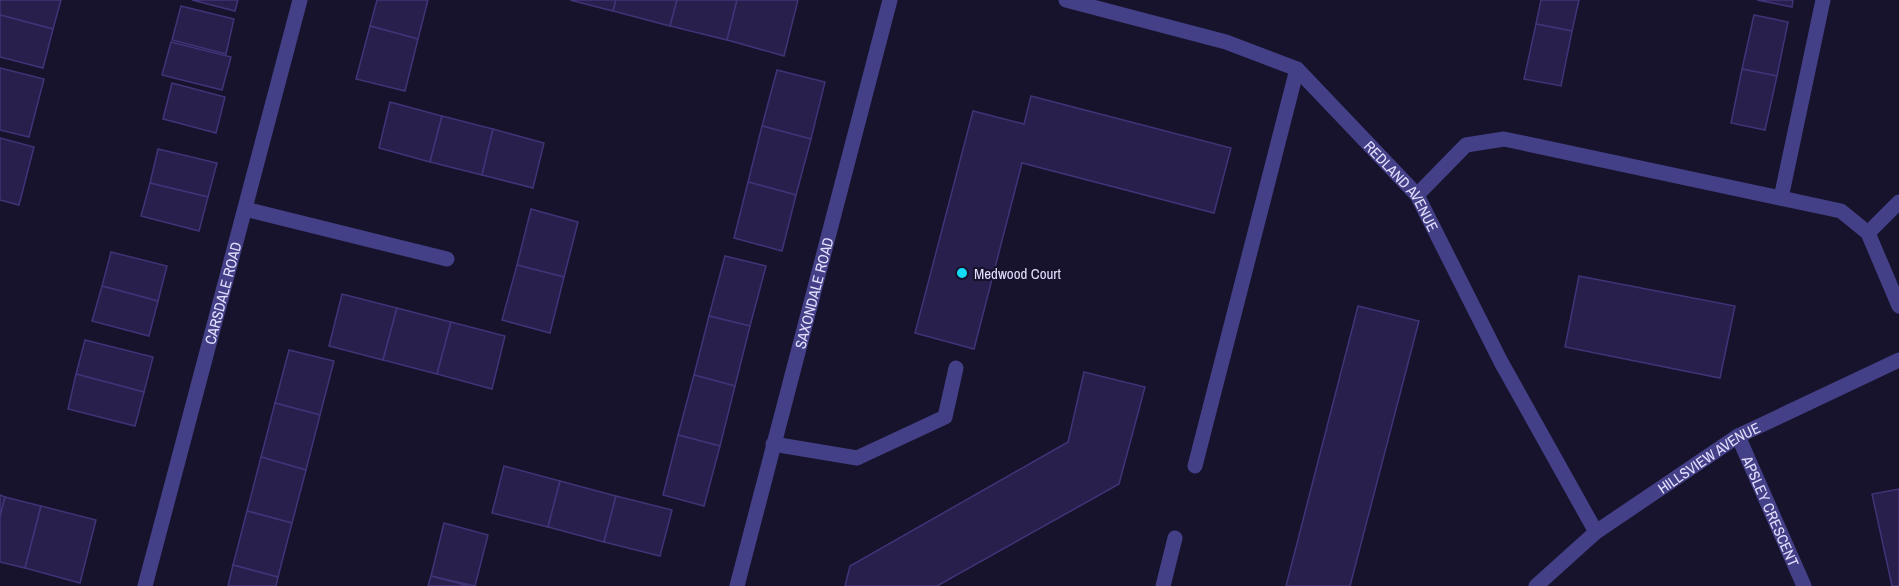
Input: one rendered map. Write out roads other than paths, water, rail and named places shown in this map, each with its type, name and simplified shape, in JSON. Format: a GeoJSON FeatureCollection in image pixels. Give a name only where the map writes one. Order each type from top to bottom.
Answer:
{"type":"FeatureCollection","features":[{"type":"Feature","properties":{"kind":"street","name":"CARSDALE ROAD"},"geometry":{"type":"LineString","coordinates":[[145,586],[300,0]]}},
{"type":"Feature","properties":{"kind":"street","name":"SAXONDALE ROAD"},"geometry":{"type":"LineString","coordinates":[[736,586],[890,0]]}},
{"type":"Feature","properties":{"kind":"street","name":"REDLAND AVENUE"},"geometry":{"type":"LineString","coordinates":[[1066,0],[1226,42],[1297,69],[1417,195],[1501,362],[1596,532]]}},
{"type":"Feature","properties":{"kind":"street"},"geometry":{"type":"LineString","coordinates":[[1780,198],[1823,0]]}},
{"type":"Feature","properties":{"kind":"street"},"geometry":{"type":"LineString","coordinates":[[1194,466],[1297,69]]}},
{"type":"Feature","properties":{"kind":"street"},"geometry":{"type":"LineString","coordinates":[[1417,195],[1466,145],[1504,139],[1841,211],[1868,233],[1899,306]]}},
{"type":"Feature","properties":{"kind":"street"},"geometry":{"type":"LineString","coordinates":[[1868,233],[1899,202]]}},
{"type":"Feature","properties":{"kind":"street"},"geometry":{"type":"LineString","coordinates":[[245,209],[447,260]]}},
{"type":"Feature","properties":{"kind":"street","name":"HILLSVIEW AVENUE"},"geometry":{"type":"LineString","coordinates":[[1536,586],[1596,532],[1738,436],[1899,360]]}},
{"type":"Feature","properties":{"kind":"street"},"geometry":{"type":"LineString","coordinates":[[773,444],[857,458],[945,417],[956,368]]}},
{"type":"Feature","properties":{"kind":"street","name":"APSLEY CRESCENT"},"geometry":{"type":"LineString","coordinates":[[1738,436],[1804,586]]}},
{"type":"Feature","properties":{"kind":"street"},"geometry":{"type":"LineString","coordinates":[[1163,586],[1176,538]]}},
{"type":"Feature","properties":{"kind":"place","name":"Medwood Court"},"geometry":{"type":"Point","coordinates":[962,273]}}]}
